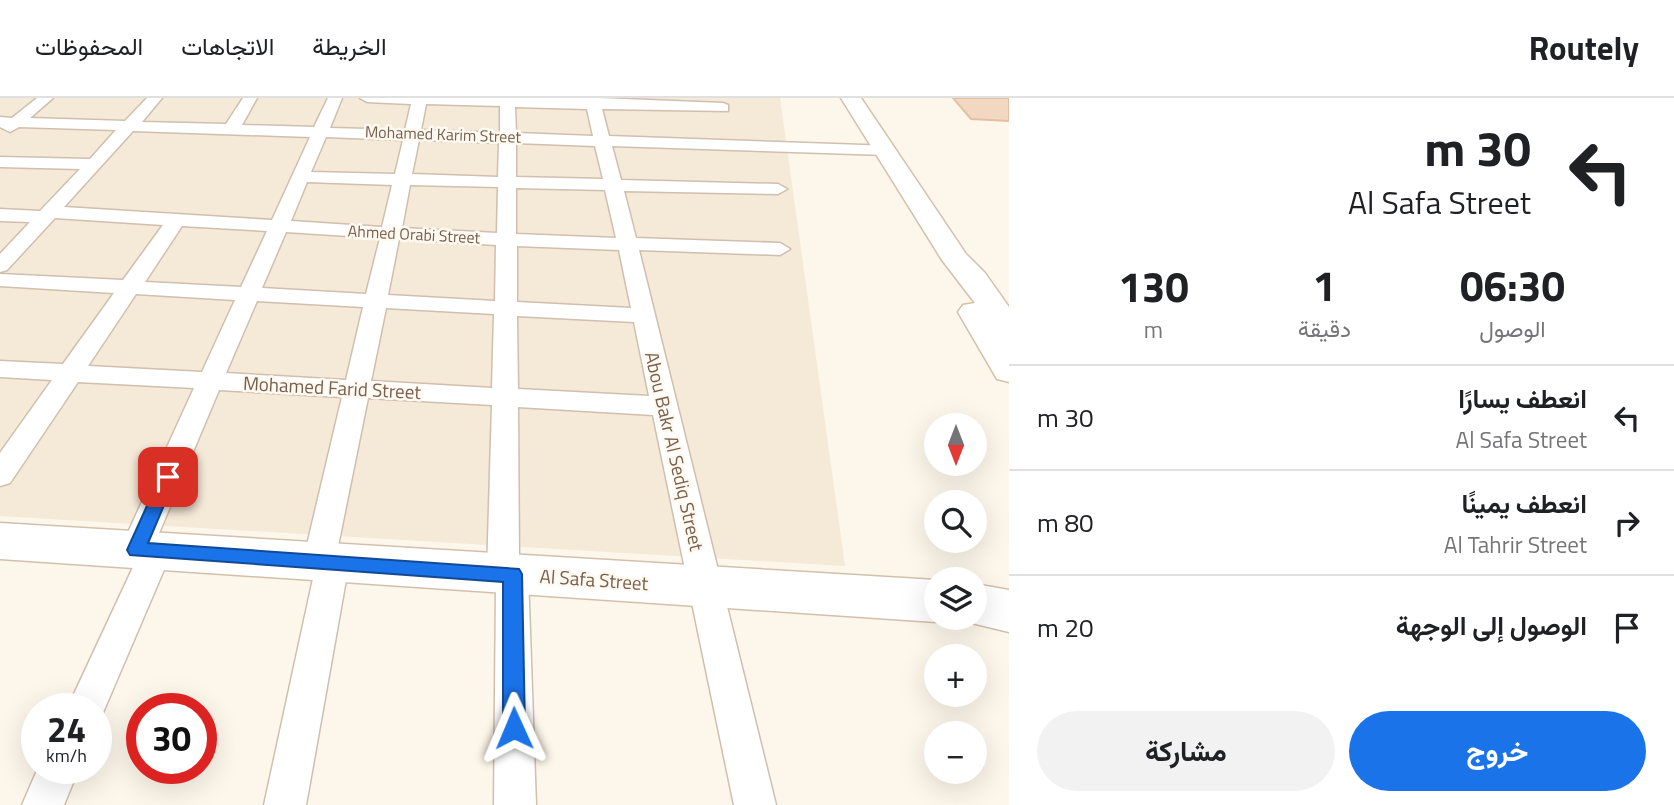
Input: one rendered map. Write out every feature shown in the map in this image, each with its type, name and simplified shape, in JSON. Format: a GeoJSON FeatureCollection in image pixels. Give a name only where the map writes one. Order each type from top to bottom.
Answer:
{"type":"FeatureCollection","features":[{"type":"Feature","properties":{"kind":"main road"},"geometry":{"type":"LineString","coordinates":[[851,98],[956,260],[975,279],[1009,331]]}},
{"type":"Feature","properties":{"kind":"main road"},"geometry":{"type":"LineString","coordinates":[[956,260],[956,280],[1009,371]]}},
{"type":"Feature","properties":{"kind":"main road","name":"Al Safa Street"},"geometry":{"type":"LineString","coordinates":[[0,541],[924,600]]}},
{"type":"Feature","properties":{"kind":"main road"},"geometry":{"type":"LineString","coordinates":[[987,603],[1009,601]]}},
{"type":"Feature","properties":{"kind":"main road"},"geometry":{"type":"LineString","coordinates":[[987,606],[1009,611]]}},
{"type":"Feature","properties":{"kind":"street"},"geometry":{"type":"LineString","coordinates":[[0,136],[8,122],[46,98]]}},
{"type":"Feature","properties":{"kind":"street"},"geometry":{"type":"LineString","coordinates":[[0,266],[155,98]]}},
{"type":"Feature","properties":{"kind":"street"},"geometry":{"type":"LineString","coordinates":[[232,128],[250,98]]}},
{"type":"Feature","properties":{"kind":"street"},"geometry":{"type":"LineString","coordinates":[[92,693],[211,380],[335,98]]}},
{"type":"Feature","properties":{"kind":"street"},"geometry":{"type":"LineString","coordinates":[[368,98],[592,101],[723,108]]}},
{"type":"Feature","properties":{"kind":"street"},"geometry":{"type":"LineString","coordinates":[[285,805],[357,389],[420,99]]}},
{"type":"Feature","properties":{"kind":"street"},"geometry":{"type":"LineString","coordinates":[[508,100],[505,397],[515,805]]}},
{"type":"Feature","properties":{"kind":"street","name":"Abou Bakr Al Sediq Street"},"geometry":{"type":"LineString","coordinates":[[592,101],[628,245],[755,805]]}},
{"type":"Feature","properties":{"kind":"street","name":"Mohamed Karim Street"},"geometry":{"type":"LineString","coordinates":[[8,122],[886,150]]}},
{"type":"Feature","properties":{"kind":"street"},"geometry":{"type":"LineString","coordinates":[[0,162],[93,164]]}},
{"type":"Feature","properties":{"kind":"street"},"geometry":{"type":"LineString","coordinates":[[300,177],[778,189]]}},
{"type":"Feature","properties":{"kind":"street","name":"Ahmed Orabi Street"},"geometry":{"type":"LineString","coordinates":[[0,215],[176,220],[506,240],[780,249]]}},
{"type":"Feature","properties":{"kind":"street"},"geometry":{"type":"LineString","coordinates":[[0,475],[176,220]]}},
{"type":"Feature","properties":{"kind":"street"},"geometry":{"type":"LineString","coordinates":[[0,280],[644,316]]}},
{"type":"Feature","properties":{"kind":"street","name":"Mohamed Farid Street"},"geometry":{"type":"LineString","coordinates":[[0,369],[664,406]]}},
{"type":"Feature","properties":{"kind":"street"},"geometry":{"type":"LineString","coordinates":[[43,805],[52,784]]}},
{"type":"Feature","properties":{"kind":"shaded area"},"geometry":{"type":"Polygon","coordinates":[[[0,98],[780,98],[845,566],[0,516],[0,98]]]}},
{"type":"Feature","properties":{"kind":"building"},"geometry":{"type":"Polygon","coordinates":[[[953,98],[1009,98],[1009,121],[971,119],[953,98]]]}},
{"type":"Feature","properties":{"kind":"route"},"geometry":{"type":"LineString","coordinates":[[168,477],[136,550],[512,574],[514,728]]}}]}
